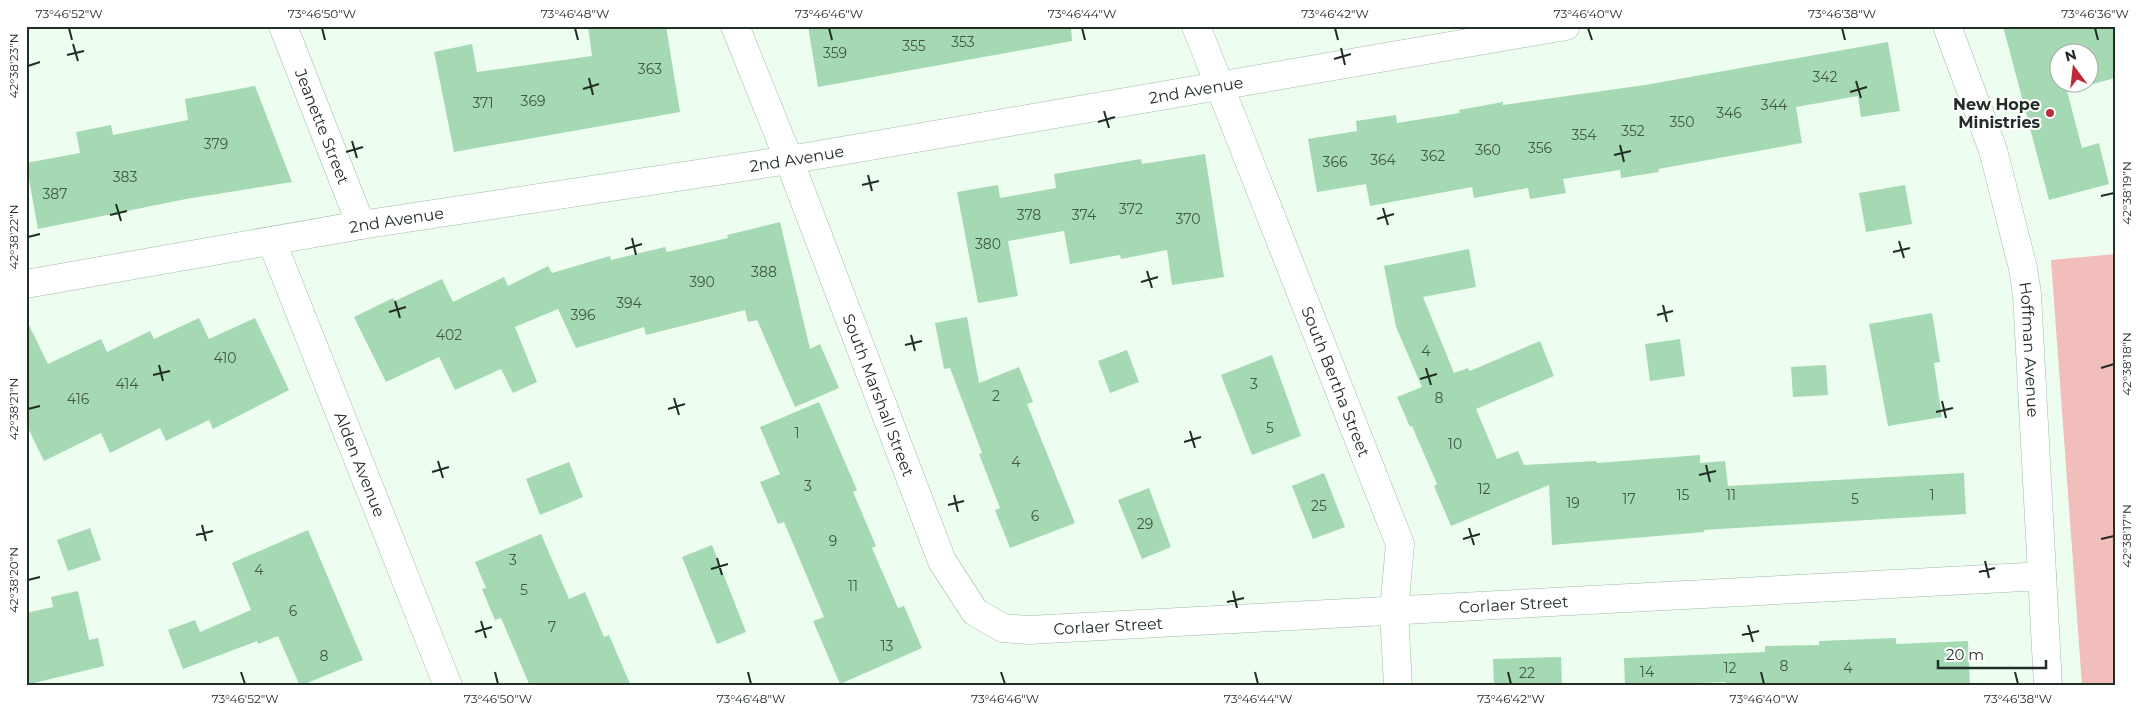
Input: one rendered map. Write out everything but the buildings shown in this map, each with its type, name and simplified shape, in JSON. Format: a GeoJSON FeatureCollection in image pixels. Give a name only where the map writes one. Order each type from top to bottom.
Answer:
{"type":"FeatureCollection","features":[{"type":"Feature","properties":{"kind":"street","name":"Jeanette Street"},"geometry":{"type":"LineString","coordinates":[[283,26],[361,225]]}},
{"type":"Feature","properties":{"kind":"street","name":"South Marshall Street"},"geometry":{"type":"LineString","coordinates":[[735,26],[789,160],[942,560],[975,612],[986,618]]}},
{"type":"Feature","properties":{"kind":"street","name":"South Bertha Street"},"geometry":{"type":"LineString","coordinates":[[1196,26],[1400,544],[1394,611],[1398,686]]}},
{"type":"Feature","properties":{"kind":"street","name":"2nd Avenue"},"geometry":{"type":"LineString","coordinates":[[26,284],[361,225],[789,160],[1566,26]]}},
{"type":"Feature","properties":{"kind":"street","name":"Hoffman Avenue"},"geometry":{"type":"LineString","coordinates":[[1947,26],[1993,150],[2023,268],[2027,294],[2048,686]]}},
{"type":"Feature","properties":{"kind":"street","name":"Alden Avenue"},"geometry":{"type":"LineString","coordinates":[[272,242],[448,686]]}},
{"type":"Feature","properties":{"kind":"street","name":"Corlaer Street"},"geometry":{"type":"LineString","coordinates":[[986,618],[1002,628],[1028,630],[2042,576]]}},
{"type":"Feature","properties":{"kind":"shaded area"},"geometry":{"type":"Polygon","coordinates":[[[2115,254],[2115,686],[2082,686],[2051,260],[2115,254]]]}},
{"type":"Feature","properties":{"kind":"place","name":"New Hope Ministries"},"geometry":{"type":"Point","coordinates":[2050,113]}}]}
